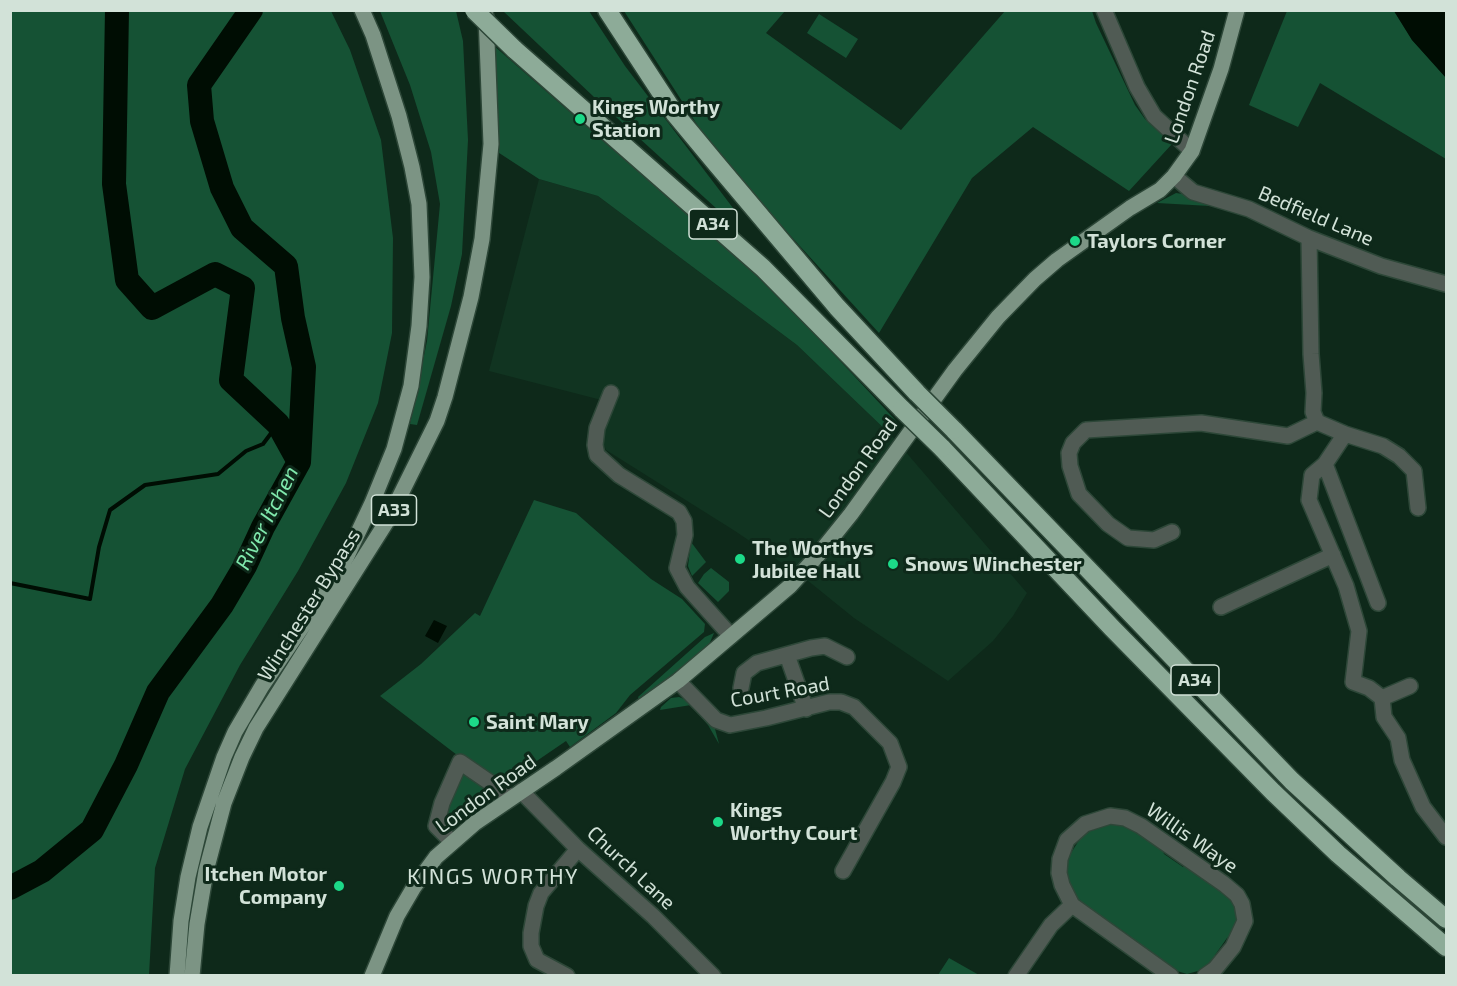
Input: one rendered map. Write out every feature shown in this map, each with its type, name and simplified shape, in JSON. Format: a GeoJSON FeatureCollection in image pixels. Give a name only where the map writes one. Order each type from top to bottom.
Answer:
{"type":"FeatureCollection","features":[{"type":"Feature","properties":{"kind":"highway","name":"A34"},"geometry":{"type":"LineString","coordinates":[[474,10],[514,49],[763,268],[942,447],[1112,628],[1273,792],[1338,854],[1446,947]]}},
{"type":"Feature","properties":{"kind":"highway","name":"A34"},"geometry":{"type":"LineString","coordinates":[[607,10],[675,114],[837,307],[917,393],[1292,780],[1446,919]]}},
{"type":"Feature","properties":{"kind":"main road","name":"Winchester Bypass"},"geometry":{"type":"LineString","coordinates":[[177,975],[181,921],[188,877],[200,827],[224,757],[235,732],[262,686],[347,556],[394,449],[411,386],[419,326],[422,277],[418,204],[412,167],[399,116],[379,52],[362,10]]}},
{"type":"Feature","properties":{"kind":"main road","name":"Winchester Bypass"},"geometry":{"type":"LineString","coordinates":[[192,975],[197,924],[206,871],[224,803],[242,757],[256,728],[389,518],[424,447],[445,397],[469,307],[482,238],[491,144],[488,28],[485,10]]}},
{"type":"Feature","properties":{"kind":"main road","name":"London Road"},"geometry":{"type":"LineString","coordinates":[[372,975],[397,916],[408,896],[436,857],[452,842],[516,794],[678,681],[790,586],[851,514],[955,370],[1005,310],[1057,260],[1160,189],[1174,176],[1192,151],[1221,69],[1237,10]]}},
{"type":"Feature","properties":{"kind":"street"},"geometry":{"type":"LineString","coordinates":[[1104,10],[1137,87],[1154,116],[1192,151]]}},
{"type":"Feature","properties":{"kind":"street","name":"Bedfield Lane"},"geometry":{"type":"LineString","coordinates":[[1174,176],[1193,192],[1249,209],[1309,238],[1381,266],[1446,284]]}},
{"type":"Feature","properties":{"kind":"street"},"geometry":{"type":"LineString","coordinates":[[1309,238],[1313,412],[1317,422],[1383,446],[1399,456],[1414,471],[1418,508]]}},
{"type":"Feature","properties":{"kind":"street"},"geometry":{"type":"LineString","coordinates":[[611,393],[597,428],[595,445],[597,455],[619,475],[679,512],[684,521],[686,535],[677,568],[687,587],[731,636]]}},
{"type":"Feature","properties":{"kind":"street"},"geometry":{"type":"LineString","coordinates":[[1172,532],[1154,540],[1135,539],[1128,538],[1108,524],[1079,494],[1070,466],[1069,453],[1073,442],[1086,430],[1201,423],[1288,436],[1317,422]]}},
{"type":"Feature","properties":{"kind":"street"},"geometry":{"type":"LineString","coordinates":[[1345,434],[1325,464],[1312,475],[1309,500],[1346,586],[1359,631],[1353,682],[1369,688],[1382,698],[1384,717],[1398,738],[1402,760],[1423,807],[1446,837]]}},
{"type":"Feature","properties":{"kind":"street"},"geometry":{"type":"LineString","coordinates":[[1325,464],[1378,603]]}},
{"type":"Feature","properties":{"kind":"street"},"geometry":{"type":"LineString","coordinates":[[1221,607],[1333,555]]}},
{"type":"Feature","properties":{"kind":"street"},"geometry":{"type":"LineString","coordinates":[[741,688],[744,672],[757,663],[825,646],[847,657]]}},
{"type":"Feature","properties":{"kind":"street"},"geometry":{"type":"LineString","coordinates":[[787,655],[806,709]]}},
{"type":"Feature","properties":{"kind":"street","name":"Court Road"},"geometry":{"type":"LineString","coordinates":[[678,681],[716,720],[730,725],[841,702],[854,707],[890,742],[899,767],[893,782],[843,871]]}},
{"type":"Feature","properties":{"kind":"street"},"geometry":{"type":"LineString","coordinates":[[1382,698],[1410,686]]}},
{"type":"Feature","properties":{"kind":"street","name":"Church Lane"},"geometry":{"type":"LineString","coordinates":[[452,842],[436,826],[460,762],[516,794],[653,916],[713,975]]}},
{"type":"Feature","properties":{"kind":"street","name":"Willis Waye"},"geometry":{"type":"LineString","coordinates":[[1072,905],[1059,873],[1062,848],[1074,832],[1085,824],[1110,816],[1125,818],[1141,826],[1224,884],[1237,895],[1242,904],[1245,921],[1233,946],[1215,969],[1204,975]]}},
{"type":"Feature","properties":{"kind":"street"},"geometry":{"type":"LineString","coordinates":[[567,975],[537,960],[531,946],[531,933],[541,893],[578,849]]}},
{"type":"Feature","properties":{"kind":"street"},"geometry":{"type":"LineString","coordinates":[[1016,975],[1051,925],[1072,905],[1171,975]]}},
{"type":"Feature","properties":{"kind":"shaded area"},"geometry":{"type":"Polygon","coordinates":[[[10,11],[331,11],[350,50],[381,140],[393,238],[392,333],[378,403],[346,483],[298,571],[240,665],[185,769],[155,868],[149,975],[11,975],[10,11]]]}},
{"type":"Feature","properties":{"kind":"shaded area"},"geometry":{"type":"Polygon","coordinates":[[[380,11],[456,11],[463,41],[468,140],[462,254],[451,306],[417,425],[410,424],[427,341],[440,204],[431,152],[410,85],[380,11]]]}},
{"type":"Feature","properties":{"kind":"shaded area"},"geometry":{"type":"Polygon","coordinates":[[[503,11],[589,11],[625,66],[733,208],[732,218],[717,209],[503,11]]]}},
{"type":"Feature","properties":{"kind":"shaded area"},"geometry":{"type":"Polygon","coordinates":[[[624,11],[785,11],[766,33],[901,130],[1005,11],[1092,11],[1135,105],[1145,119],[1172,144],[1129,191],[1033,127],[972,178],[879,333],[716,154],[624,11]]]}},
{"type":"Feature","properties":{"kind":"shaded area"},"geometry":{"type":"Polygon","coordinates":[[[1287,11],[1394,11],[1412,40],[1446,77],[1446,159],[1320,83],[1298,127],[1249,105],[1287,11]]]}},
{"type":"Feature","properties":{"kind":"shaded area"},"geometry":{"type":"Polygon","coordinates":[[[1394,11],[1446,11],[1446,78],[1412,40],[1394,11]]]}},
{"type":"Feature","properties":{"kind":"shaded area"},"geometry":{"type":"Polygon","coordinates":[[[819,14],[858,39],[846,58],[807,33],[819,14]]]}},
{"type":"Feature","properties":{"kind":"shaded area"},"geometry":{"type":"Polygon","coordinates":[[[493,45],[772,288],[899,424],[892,436],[797,345],[598,196],[539,179],[493,149],[493,45]]]}},
{"type":"Feature","properties":{"kind":"shaded area"},"geometry":{"type":"Polygon","coordinates":[[[539,179],[598,196],[797,345],[892,436],[1027,593],[1013,616],[993,641],[948,681],[854,618],[807,580],[735,531],[606,450],[601,438],[613,403],[489,371],[539,179]]]}},
{"type":"Feature","properties":{"kind":"shaded area"},"geometry":{"type":"Polygon","coordinates":[[[1176,193],[1189,195],[1210,206],[1157,203],[1176,193]]]}},
{"type":"Feature","properties":{"kind":"shaded area"},"geometry":{"type":"Polygon","coordinates":[[[534,500],[576,513],[651,579],[682,599],[705,624],[704,632],[630,695],[616,713],[570,747],[566,741],[503,784],[457,755],[380,696],[421,664],[475,613],[480,616],[534,500]]]}},
{"type":"Feature","properties":{"kind":"shaded area"},"geometry":{"type":"Polygon","coordinates":[[[691,542],[706,562],[692,576],[688,566],[691,542]]]}},
{"type":"Feature","properties":{"kind":"shaded area"},"geometry":{"type":"Polygon","coordinates":[[[711,568],[729,582],[729,591],[718,602],[698,583],[711,568]]]}},
{"type":"Feature","properties":{"kind":"shaded area"},"geometry":{"type":"Polygon","coordinates":[[[434,620],[447,626],[438,643],[425,636],[434,620]]]}},
{"type":"Feature","properties":{"kind":"shaded area"},"geometry":{"type":"Polygon","coordinates":[[[714,633],[708,647],[639,700],[638,697],[705,637],[714,633]]]}},
{"type":"Feature","properties":{"kind":"shaded area"},"geometry":{"type":"Polygon","coordinates":[[[679,697],[689,701],[714,725],[719,744],[708,725],[691,705],[660,710],[671,698],[679,697]]]}},
{"type":"Feature","properties":{"kind":"shaded area"},"geometry":{"type":"Polygon","coordinates":[[[462,771],[494,792],[442,830],[442,803],[462,771]]]}},
{"type":"Feature","properties":{"kind":"shaded area"},"geometry":{"type":"Polygon","coordinates":[[[1107,822],[1131,828],[1162,848],[1164,854],[1183,867],[1187,865],[1232,898],[1239,919],[1234,934],[1227,938],[1215,955],[1216,960],[1205,969],[1187,974],[1177,971],[1133,942],[1131,937],[1113,924],[1106,924],[1071,896],[1064,865],[1085,831],[1107,822]]]}},
{"type":"Feature","properties":{"kind":"shaded area"},"geometry":{"type":"Polygon","coordinates":[[[949,958],[979,975],[938,975],[949,958]]]}},
{"type":"Feature","properties":{"kind":"waterway","name":"River Itchen"},"geometry":{"type":"LineString","coordinates":[[117,10],[114,184],[127,280],[152,308],[215,274],[243,288],[231,380],[278,424],[299,462]]}},
{"type":"Feature","properties":{"kind":"waterway","name":"River Itchen"},"geometry":{"type":"LineString","coordinates":[[10,888],[42,871],[92,830],[126,765],[158,692],[222,605],[299,462],[304,367],[293,318],[286,266],[242,228],[222,188],[202,121],[199,85],[251,10]]}},
{"type":"Feature","properties":{"kind":"waterway"},"geometry":{"type":"LineString","coordinates":[[10,583],[90,599],[99,547],[110,510],[145,485],[218,474],[246,451],[263,444],[278,424]]}},
{"type":"Feature","properties":{"kind":"place","name":"Kings Worthy Station"},"geometry":{"type":"Point","coordinates":[580,119]}},
{"type":"Feature","properties":{"kind":"place","name":"Taylors Corner"},"geometry":{"type":"Point","coordinates":[1075,241]}},
{"type":"Feature","properties":{"kind":"place","name":"The Worthys Jubilee Hall"},"geometry":{"type":"Point","coordinates":[740,559]}},
{"type":"Feature","properties":{"kind":"place","name":"Snows Winchester"},"geometry":{"type":"Point","coordinates":[893,564]}},
{"type":"Feature","properties":{"kind":"place","name":"Saint Mary"},"geometry":{"type":"Point","coordinates":[474,722]}},
{"type":"Feature","properties":{"kind":"place","name":"Kings Worthy Court"},"geometry":{"type":"Point","coordinates":[718,822]}},
{"type":"Feature","properties":{"kind":"place","name":"Itchen Motor Company"},"geometry":{"type":"Point","coordinates":[339,886]}},
{"type":"Feature","properties":{"kind":"district","name":"KINGS WORTHY"},"geometry":{"type":"Point","coordinates":[493,877]}}]}
